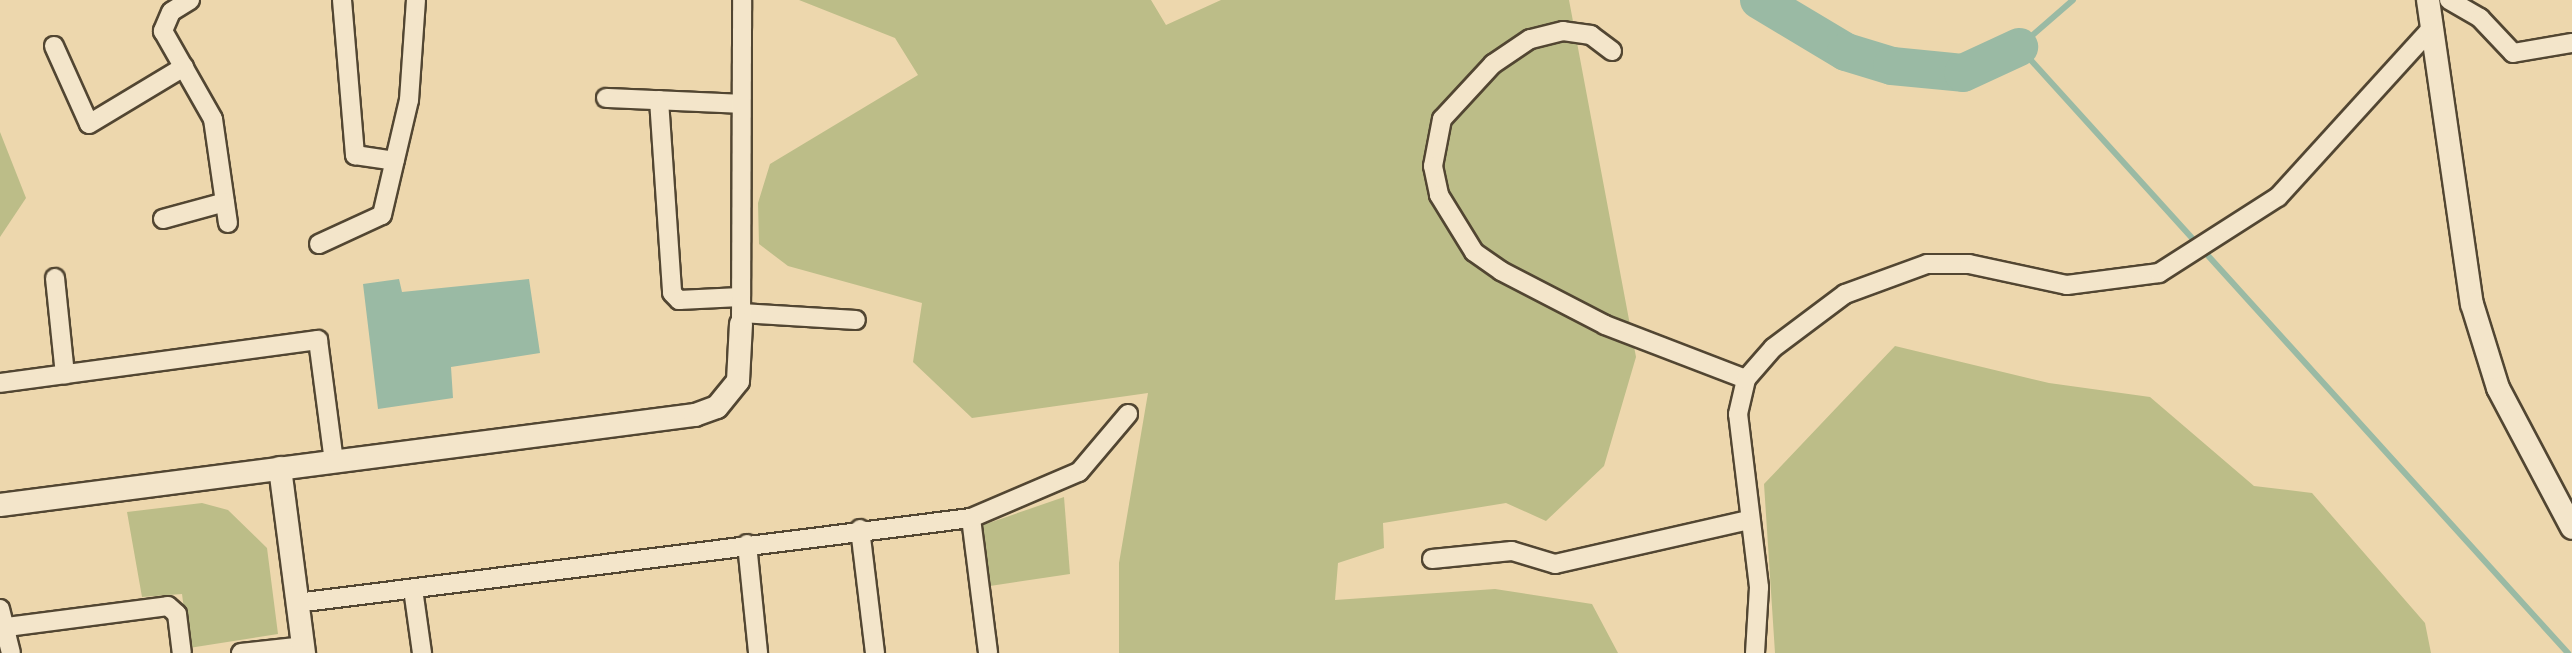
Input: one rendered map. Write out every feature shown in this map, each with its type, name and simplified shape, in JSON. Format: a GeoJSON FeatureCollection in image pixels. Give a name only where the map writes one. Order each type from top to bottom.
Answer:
{"type":"FeatureCollection","features":[{"type":"Feature","properties":{"kind":"street"},"geometry":{"type":"LineString","coordinates":[[190,0],[171,12],[163,31],[213,119],[228,223]]}},
{"type":"Feature","properties":{"kind":"street"},"geometry":{"type":"LineString","coordinates":[[342,0],[355,155],[395,161]]}},
{"type":"Feature","properties":{"kind":"street"},"geometry":{"type":"LineString","coordinates":[[319,244],[376,222],[395,161],[409,100],[416,0]]}},
{"type":"Feature","properties":{"kind":"street"},"geometry":{"type":"LineString","coordinates":[[0,505],[695,415],[717,407],[738,381],[742,0]]}},
{"type":"Feature","properties":{"kind":"street"},"geometry":{"type":"LineString","coordinates":[[2428,0],[2428,32],[2472,304],[2498,388],[2572,528]]}},
{"type":"Feature","properties":{"kind":"street"},"geometry":{"type":"LineString","coordinates":[[2449,0],[2480,18],[2513,53],[2572,43]]}},
{"type":"Feature","properties":{"kind":"street"},"geometry":{"type":"LineString","coordinates":[[1612,51],[1591,35],[1563,31],[1530,39],[1493,64],[1438,127],[1439,195],[1474,252],[1501,271],[1605,325],[1746,379]]}},
{"type":"Feature","properties":{"kind":"street"},"geometry":{"type":"LineString","coordinates":[[1755,653],[1759,587],[1748,520],[1738,414],[1746,379],[1773,348],[1845,294],[1927,264],[1969,264],[2067,285],[2159,273],[2278,197],[2428,32]]}},
{"type":"Feature","properties":{"kind":"street"},"geometry":{"type":"LineString","coordinates":[[54,46],[89,124],[184,67]]}},
{"type":"Feature","properties":{"kind":"street"},"geometry":{"type":"LineString","coordinates":[[606,98],[741,104]]}},
{"type":"Feature","properties":{"kind":"street"},"geometry":{"type":"LineString","coordinates":[[659,100],[672,293],[679,300],[741,311],[856,320]]}},
{"type":"Feature","properties":{"kind":"street"},"geometry":{"type":"LineString","coordinates":[[163,219],[225,202]]}},
{"type":"Feature","properties":{"kind":"street"},"geometry":{"type":"LineString","coordinates":[[55,278],[65,374]]}},
{"type":"Feature","properties":{"kind":"street"},"geometry":{"type":"LineString","coordinates":[[0,383],[318,340],[334,461]]}},
{"type":"Feature","properties":{"kind":"street"},"geometry":{"type":"LineString","coordinates":[[297,603],[860,529],[971,518],[1020,503],[1079,472],[1128,414]]}},
{"type":"Feature","properties":{"kind":"street"},"geometry":{"type":"LineString","coordinates":[[241,653],[303,649],[280,468]]}},
{"type":"Feature","properties":{"kind":"street"},"geometry":{"type":"LineString","coordinates":[[971,518],[988,653]]}},
{"type":"Feature","properties":{"kind":"street"},"geometry":{"type":"LineString","coordinates":[[1432,559],[1512,551],[1555,564],[1748,520]]}},
{"type":"Feature","properties":{"kind":"street"},"geometry":{"type":"LineString","coordinates":[[860,529],[875,653]]}},
{"type":"Feature","properties":{"kind":"street"},"geometry":{"type":"LineString","coordinates":[[747,544],[758,653]]}},
{"type":"Feature","properties":{"kind":"street"},"geometry":{"type":"LineString","coordinates":[[413,589],[422,653]]}},
{"type":"Feature","properties":{"kind":"street"},"geometry":{"type":"LineString","coordinates":[[11,653],[3,618],[168,606],[177,614],[182,653]]}},
{"type":"Feature","properties":{"kind":"shaded area"},"geometry":{"type":"Polygon","coordinates":[[[799,0],[1151,0],[1166,25],[1221,0],[1569,0],[1636,357],[1604,466],[1546,521],[1506,503],[1383,523],[1384,548],[1338,563],[1335,600],[1495,589],[1592,604],[1618,653],[1119,653],[1119,563],[1148,393],[972,418],[913,362],[922,303],[788,266],[759,244],[758,203],[770,164],[918,75],[895,38],[799,0]]]}},
{"type":"Feature","properties":{"kind":"shaded area"},"geometry":{"type":"Polygon","coordinates":[[[0,132],[26,198],[0,237],[0,132]]]}},
{"type":"Feature","properties":{"kind":"shaded area"},"geometry":{"type":"Polygon","coordinates":[[[399,279],[402,292],[529,279],[540,353],[451,367],[453,398],[378,409],[363,284],[399,279]]]}},
{"type":"Feature","properties":{"kind":"shaded area"},"geometry":{"type":"Polygon","coordinates":[[[1895,346],[2049,383],[2150,397],[2254,486],[2312,493],[2425,623],[2431,653],[1775,653],[1764,484],[1895,346]]]}},
{"type":"Feature","properties":{"kind":"shaded area"},"geometry":{"type":"Polygon","coordinates":[[[1064,497],[1070,574],[990,586],[983,525],[1064,497]]]}},
{"type":"Feature","properties":{"kind":"shaded area"},"geometry":{"type":"Polygon","coordinates":[[[202,503],[228,510],[267,548],[278,634],[189,648],[182,594],[142,597],[127,512],[202,503]]]}},
{"type":"Feature","properties":{"kind":"waterway"},"geometry":{"type":"LineString","coordinates":[[1759,0],[1846,52],[1892,66],[1963,73],[2019,47]]}},
{"type":"Feature","properties":{"kind":"waterway"},"geometry":{"type":"LineString","coordinates":[[2073,0],[2019,47],[2568,653]]}}]}
